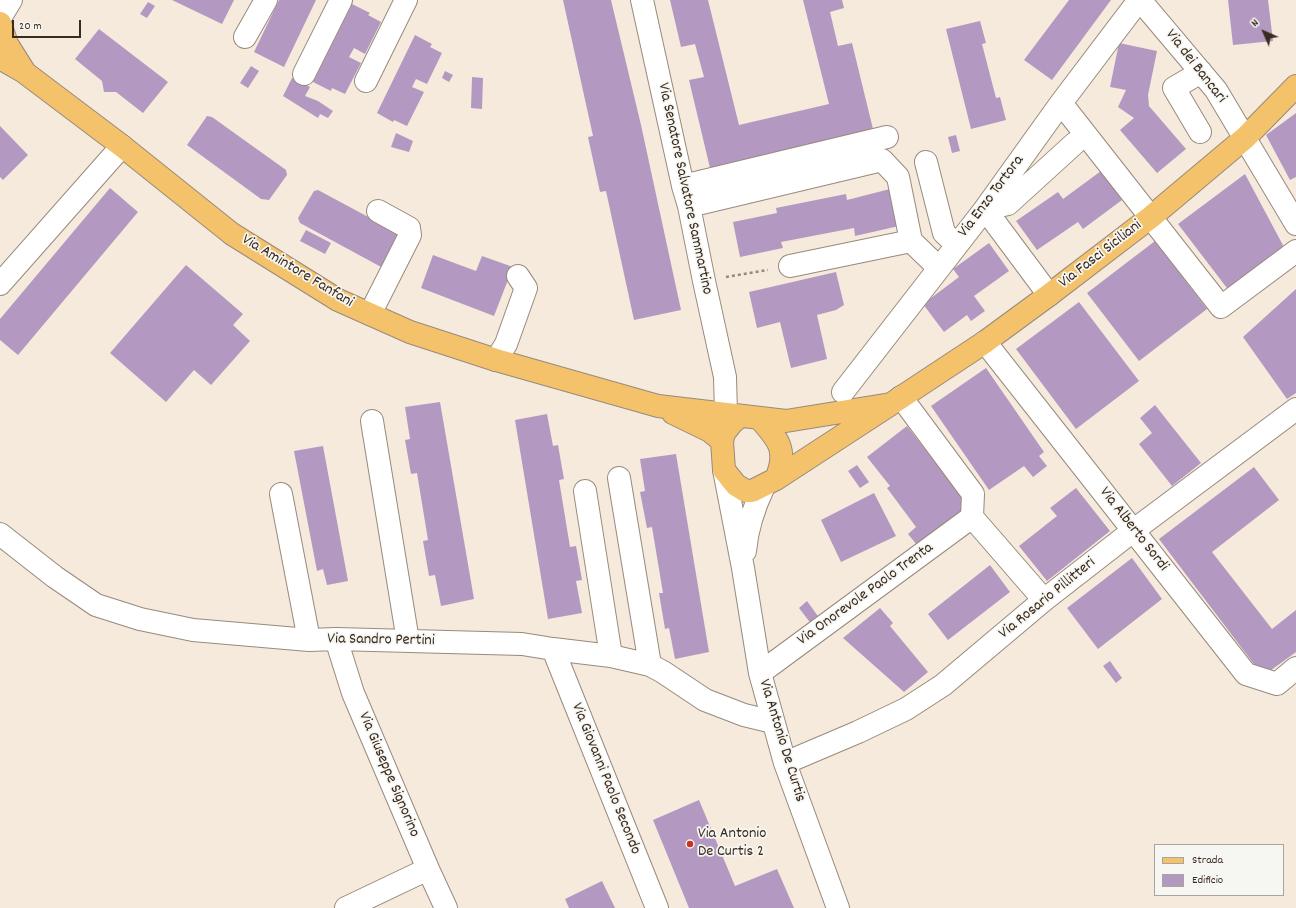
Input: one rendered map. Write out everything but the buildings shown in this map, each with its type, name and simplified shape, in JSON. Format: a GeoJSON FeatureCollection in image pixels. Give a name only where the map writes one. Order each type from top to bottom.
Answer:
{"type":"FeatureCollection","features":[{"type":"Feature","properties":{"kind":"main road","name":"Via Amintore Fanfani"},"geometry":{"type":"LineString","coordinates":[[0,17],[0,23],[7,44],[24,72]]}},
{"type":"Feature","properties":{"kind":"main road","name":"Via Amintore Fanfani"},"geometry":{"type":"LineString","coordinates":[[0,58],[24,72],[122,146],[232,234],[338,300],[410,332],[496,360],[658,406],[737,423],[786,421],[896,401]]}},
{"type":"Feature","properties":{"kind":"main road","name":"Via Fasci Siciliani"},"geometry":{"type":"LineString","coordinates":[[770,482],[896,401],[984,342],[1050,295],[1151,217],[1245,138],[1296,86]]}},
{"type":"Feature","properties":{"kind":"main road"},"geometry":{"type":"LineString","coordinates":[[737,423],[780,443],[782,455],[781,466],[770,482],[752,491],[746,491],[736,484],[724,470],[737,423]]}},
{"type":"Feature","properties":{"kind":"street"},"geometry":{"type":"LineString","coordinates":[[0,17],[11,0]]}},
{"type":"Feature","properties":{"kind":"street"},"geometry":{"type":"LineString","coordinates":[[245,37],[266,0]]}},
{"type":"Feature","properties":{"kind":"street"},"geometry":{"type":"LineString","coordinates":[[304,74],[341,0]]}},
{"type":"Feature","properties":{"kind":"street"},"geometry":{"type":"LineString","coordinates":[[366,81],[406,0]]}},
{"type":"Feature","properties":{"kind":"street","name":"Via Senatore Salvatore Sammartino"},"geometry":{"type":"LineString","coordinates":[[642,0],[737,423]]}},
{"type":"Feature","properties":{"kind":"street","name":"Via dei Bancari"},"geometry":{"type":"LineString","coordinates":[[1139,0],[1216,90],[1245,138],[1288,196],[1296,224]]}},
{"type":"Feature","properties":{"kind":"street","name":"Via Enzo Tortora"},"geometry":{"type":"LineString","coordinates":[[843,392],[985,209],[1061,103],[1139,0]]}},
{"type":"Feature","properties":{"kind":"street"},"geometry":{"type":"LineString","coordinates":[[1200,132],[1174,88],[1201,72]]}},
{"type":"Feature","properties":{"kind":"street"},"geometry":{"type":"LineString","coordinates":[[1061,103],[1221,307],[1296,250]]}},
{"type":"Feature","properties":{"kind":"street"},"geometry":{"type":"LineString","coordinates":[[686,196],[887,137]]}},
{"type":"Feature","properties":{"kind":"street"},"geometry":{"type":"LineString","coordinates":[[1050,295],[985,209],[1008,204],[1075,143]]}},
{"type":"Feature","properties":{"kind":"street"},"geometry":{"type":"LineString","coordinates":[[0,284],[122,146]]}},
{"type":"Feature","properties":{"kind":"street"},"geometry":{"type":"LineString","coordinates":[[686,196],[882,160],[898,176],[911,241],[939,268]]}},
{"type":"Feature","properties":{"kind":"street"},"geometry":{"type":"LineString","coordinates":[[926,162],[944,233],[957,245]]}},
{"type":"Feature","properties":{"kind":"street"},"geometry":{"type":"LineString","coordinates":[[370,314],[410,235],[409,228],[378,211]]}},
{"type":"Feature","properties":{"kind":"street"},"geometry":{"type":"LineString","coordinates":[[790,266],[911,241]]}},
{"type":"Feature","properties":{"kind":"street"},"geometry":{"type":"LineString","coordinates":[[496,360],[506,344],[526,288],[518,276]]}},
{"type":"Feature","properties":{"kind":"street","name":"Via Alberto Sordi"},"geometry":{"type":"LineString","coordinates":[[984,342],[1134,530],[1246,674],[1277,684],[1296,668]]}},
{"type":"Feature","properties":{"kind":"street"},"geometry":{"type":"LineString","coordinates":[[896,401],[973,494],[972,517],[1044,600]]}},
{"type":"Feature","properties":{"kind":"street","name":"Via Rosario Pillitteri"},"geometry":{"type":"LineString","coordinates":[[785,763],[858,732],[906,709],[943,685],[1044,600],[1134,530],[1296,409]]}},
{"type":"Feature","properties":{"kind":"street"},"geometry":{"type":"LineString","coordinates":[[372,421],[408,641]]}},
{"type":"Feature","properties":{"kind":"street","name":"Via Antonio De Curtis"},"geometry":{"type":"LineString","coordinates":[[724,470],[743,568],[760,673],[785,763],[838,908]]}},
{"type":"Feature","properties":{"kind":"street"},"geometry":{"type":"LineString","coordinates":[[619,478],[650,665]]}},
{"type":"Feature","properties":{"kind":"street"},"geometry":{"type":"LineString","coordinates":[[743,568],[749,527],[754,507],[770,482]]}},
{"type":"Feature","properties":{"kind":"street"},"geometry":{"type":"LineString","coordinates":[[585,491],[611,656]]}},
{"type":"Feature","properties":{"kind":"street"},"geometry":{"type":"LineString","coordinates":[[281,494],[309,640]]}},
{"type":"Feature","properties":{"kind":"street","name":"Via Onorevole Paolo Trenta"},"geometry":{"type":"LineString","coordinates":[[760,673],[972,517]]}},
{"type":"Feature","properties":{"kind":"street","name":"Via Sandro Pertini"},"geometry":{"type":"LineString","coordinates":[[0,534],[55,577],[96,605],[140,618],[193,630],[309,640],[336,639],[522,644],[553,650],[611,656],[650,665],[705,700],[744,715],[773,722]]}},
{"type":"Feature","properties":{"kind":"street","name":"Via Giuseppe Signorino"},"geometry":{"type":"LineString","coordinates":[[336,639],[353,693],[446,908]]}},
{"type":"Feature","properties":{"kind":"street","name":"Via Giovanni Paolo Secondo"},"geometry":{"type":"LineString","coordinates":[[553,650],[657,908]]}},
{"type":"Feature","properties":{"kind":"street"},"geometry":{"type":"LineString","coordinates":[[346,908],[428,869]]}},
{"type":"Feature","properties":{"kind":"path"},"geometry":{"type":"LineString","coordinates":[[704,281],[790,266]]}},
{"type":"Feature","properties":{"kind":"place","name":"Via Antonio De Curtis 2"},"geometry":{"type":"Point","coordinates":[690,844]}}]}
